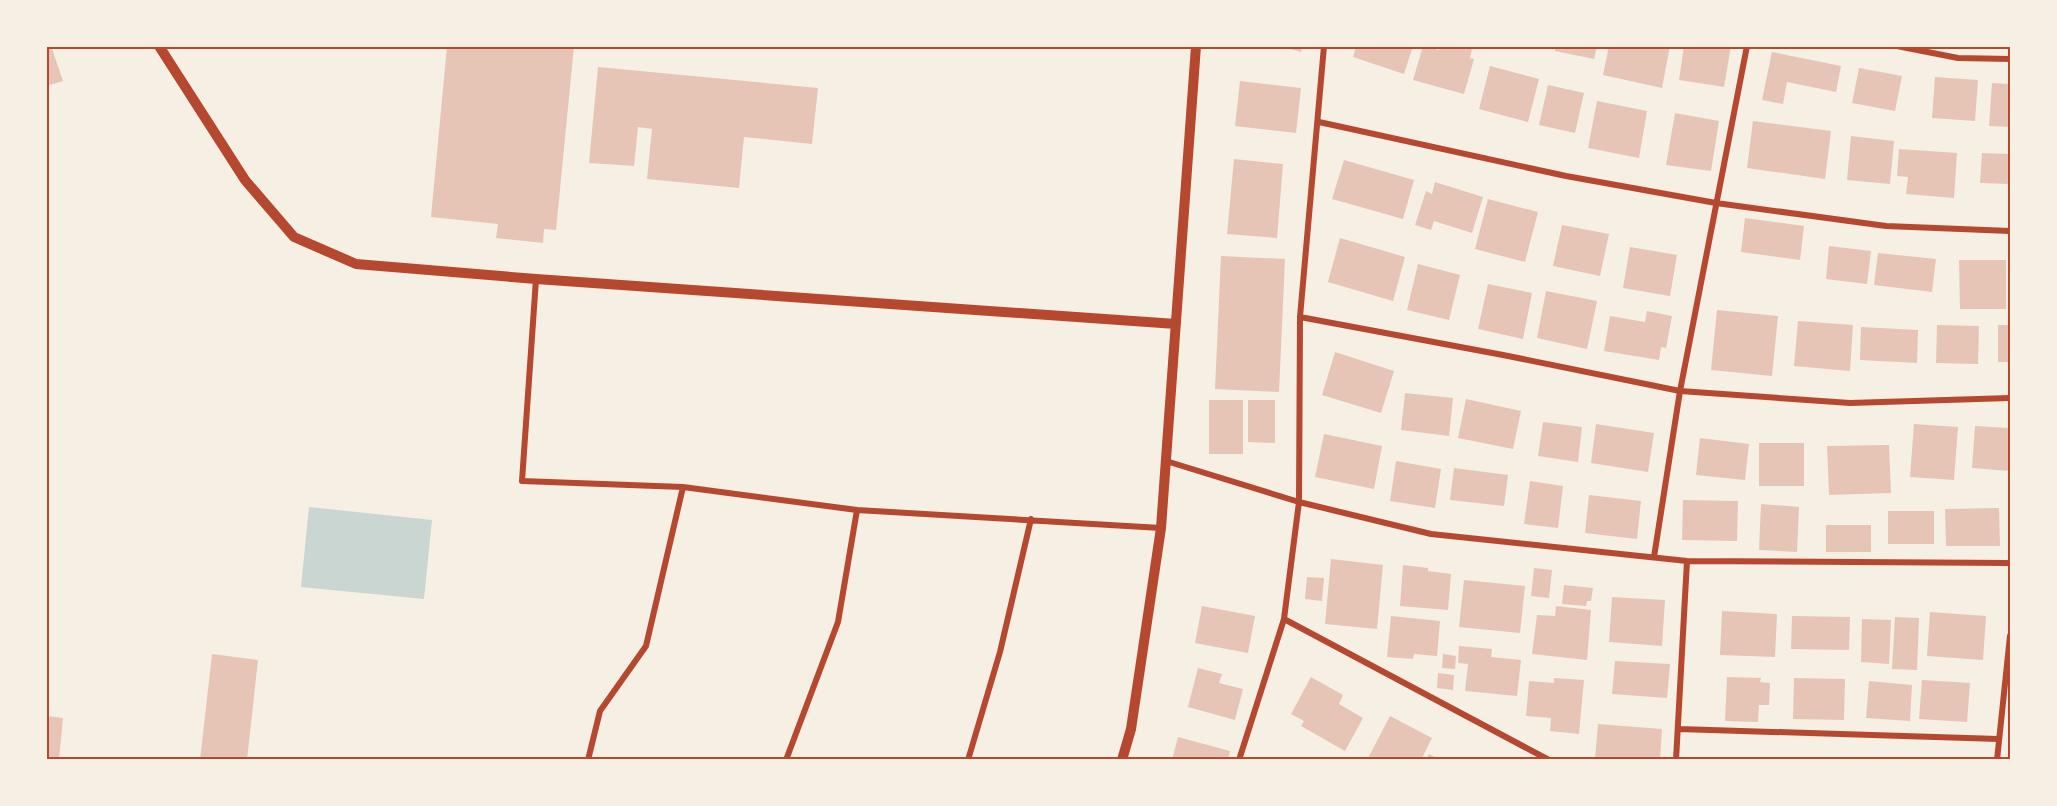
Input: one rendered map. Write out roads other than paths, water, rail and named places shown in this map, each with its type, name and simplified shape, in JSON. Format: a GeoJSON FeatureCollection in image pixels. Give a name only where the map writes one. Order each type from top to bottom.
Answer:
{"type":"FeatureCollection","features":[{"type":"Feature","properties":{"kind":"street"},"geometry":{"type":"LineString","coordinates":[[159,46],[245,180],[294,237],[356,264],[536,279],[1176,324]]}},
{"type":"Feature","properties":{"kind":"street"},"geometry":{"type":"LineString","coordinates":[[1122,759],[1131,729],[1161,528],[1196,46]]}},
{"type":"Feature","properties":{"kind":"street"},"geometry":{"type":"LineString","coordinates":[[1239,759],[1284,619],[1299,502],[1300,317],[1324,46]]}},
{"type":"Feature","properties":{"kind":"street"},"geometry":{"type":"LineString","coordinates":[[1654,557],[1680,391],[1747,46]]}},
{"type":"Feature","properties":{"kind":"street"},"geometry":{"type":"LineString","coordinates":[[1897,46],[1958,57],[2010,59]]}},
{"type":"Feature","properties":{"kind":"street"},"geometry":{"type":"LineString","coordinates":[[1319,122],[1566,176],[1716,203],[1886,226],[2010,231]]}},
{"type":"Feature","properties":{"kind":"street"},"geometry":{"type":"LineString","coordinates":[[536,279],[522,481],[684,487],[857,510],[1161,528]]}},
{"type":"Feature","properties":{"kind":"street"},"geometry":{"type":"LineString","coordinates":[[1300,317],[1680,391],[1850,403],[2010,398]]}},
{"type":"Feature","properties":{"kind":"street"},"geometry":{"type":"LineString","coordinates":[[1165,461],[1299,502],[1431,534],[1687,561],[2010,563]]}},
{"type":"Feature","properties":{"kind":"street"},"geometry":{"type":"LineString","coordinates":[[588,759],[600,711],[646,646],[684,487]]}},
{"type":"Feature","properties":{"kind":"street"},"geometry":{"type":"LineString","coordinates":[[786,759],[838,622],[857,510]]}},
{"type":"Feature","properties":{"kind":"street"},"geometry":{"type":"LineString","coordinates":[[968,759],[1000,652],[1031,519]]}},
{"type":"Feature","properties":{"kind":"street"},"geometry":{"type":"LineString","coordinates":[[1676,759],[1687,561]]}},
{"type":"Feature","properties":{"kind":"street"},"geometry":{"type":"LineString","coordinates":[[1284,619],[1550,759]]}},
{"type":"Feature","properties":{"kind":"street"},"geometry":{"type":"LineString","coordinates":[[1997,759],[2010,636]]}},
{"type":"Feature","properties":{"kind":"street"},"geometry":{"type":"LineString","coordinates":[[1679,729],[1998,740]]}}]}
